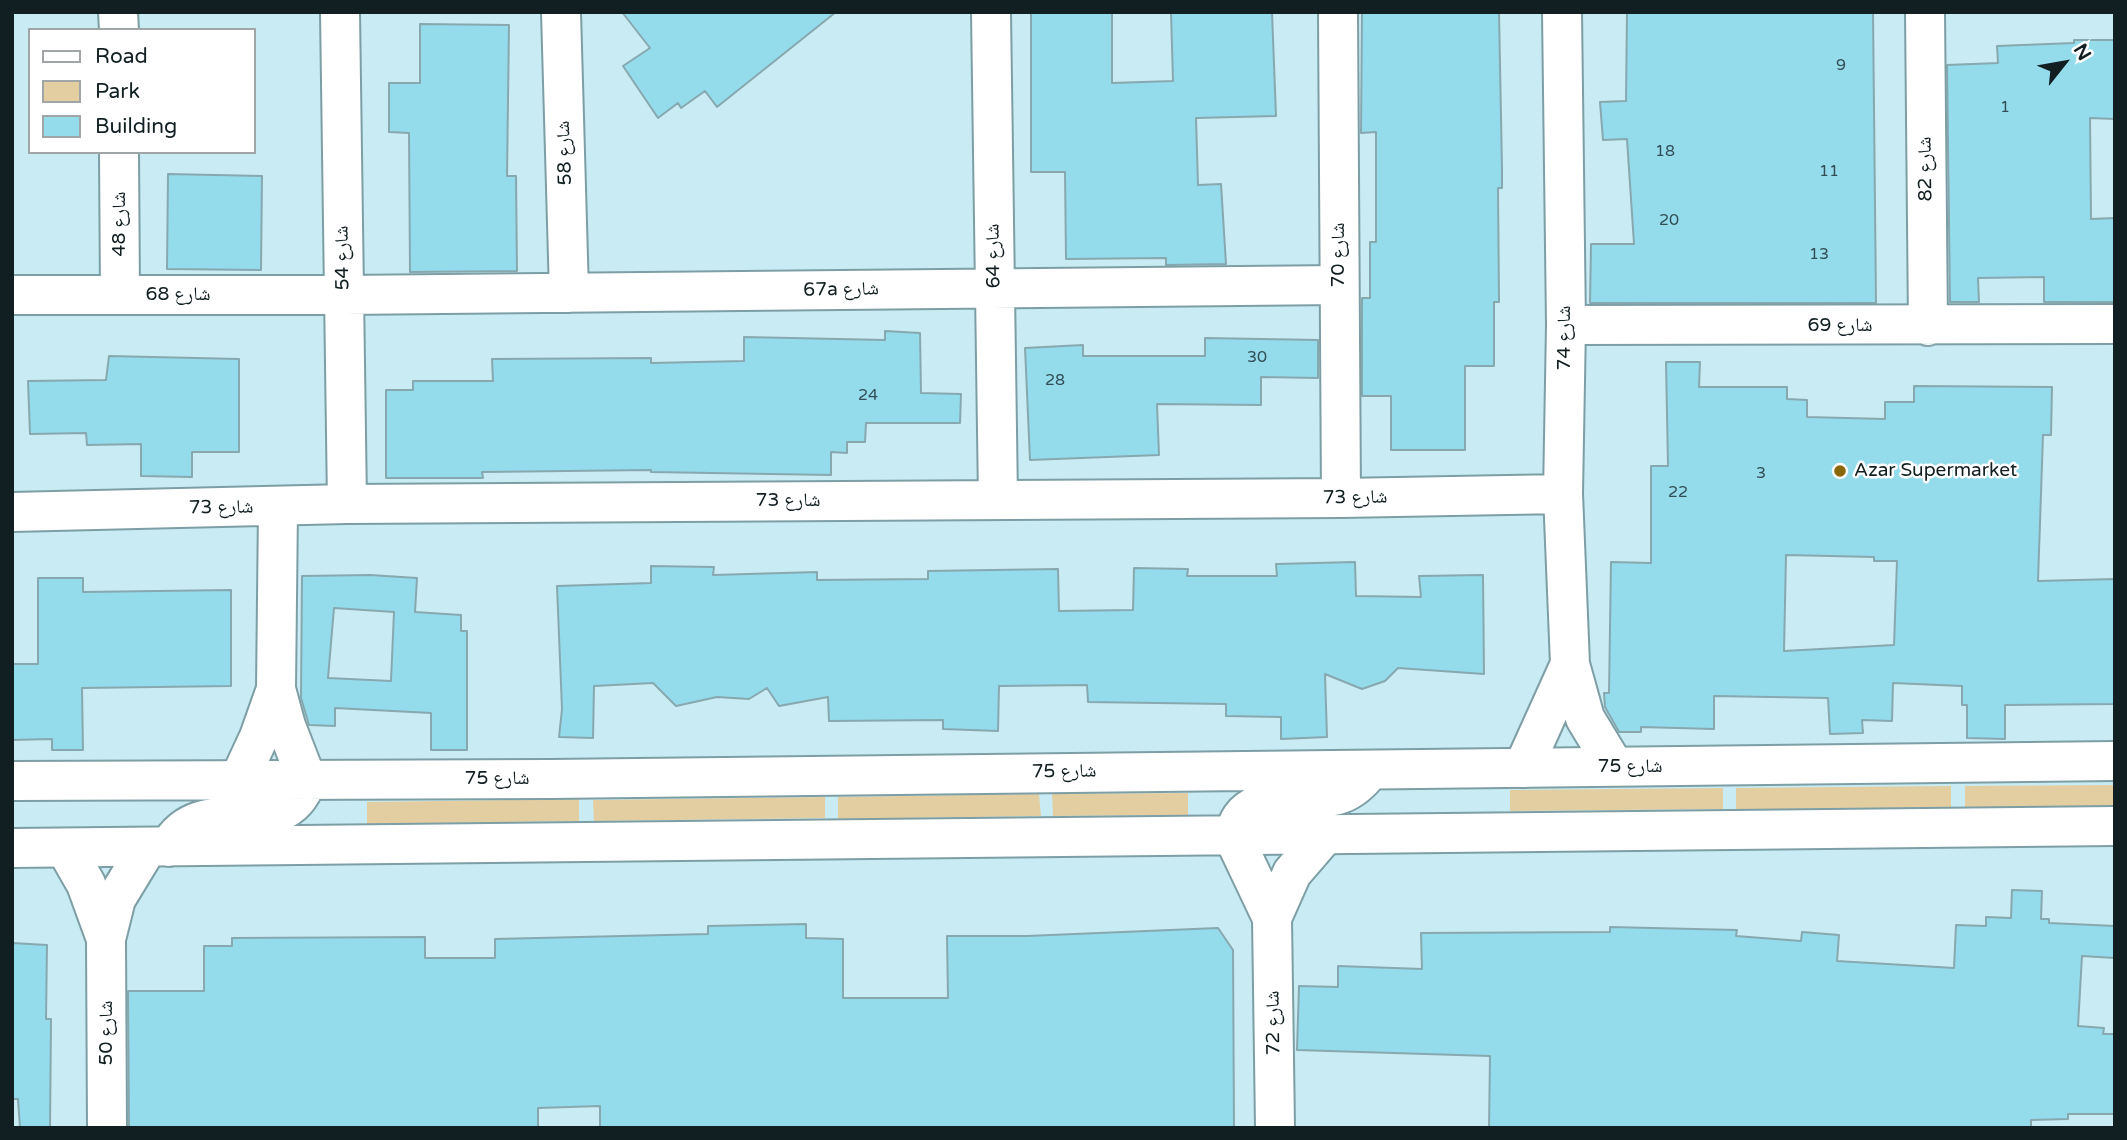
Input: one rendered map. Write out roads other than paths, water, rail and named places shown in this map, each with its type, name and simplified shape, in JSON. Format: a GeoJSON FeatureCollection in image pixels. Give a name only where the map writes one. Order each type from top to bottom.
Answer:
{"type":"FeatureCollection","features":[{"type":"Feature","properties":{"kind":"street","name":"شارع 54"},"geometry":{"type":"LineString","coordinates":[[340,12],[347,504]]}},
{"type":"Feature","properties":{"kind":"street","name":"شارع 58"},"geometry":{"type":"LineString","coordinates":[[561,12],[569,293]]}},
{"type":"Feature","properties":{"kind":"street","name":"شارع 64"},"geometry":{"type":"LineString","coordinates":[[991,12],[998,500]]}},
{"type":"Feature","properties":{"kind":"street","name":"شارع 70"},"geometry":{"type":"LineString","coordinates":[[1338,12],[1341,498]]}},
{"type":"Feature","properties":{"kind":"street","name":"شارع 74"},"geometry":{"type":"LineString","coordinates":[[1562,12],[1566,325],[1563,494],[1570,664],[1585,718],[1614,766]]}},
{"type":"Feature","properties":{"kind":"street","name":"شارع 82"},"geometry":{"type":"LineString","coordinates":[[1925,12],[1928,326]]}},
{"type":"Feature","properties":{"kind":"street","name":"شارع 48"},"geometry":{"type":"LineString","coordinates":[[119,154],[120,295]]}},
{"type":"Feature","properties":{"kind":"street","name":"67a شارع"},"geometry":{"type":"LineString","coordinates":[[344,295],[1339,285]]}},
{"type":"Feature","properties":{"kind":"street","name":"شارع 68"},"geometry":{"type":"LineString","coordinates":[[12,295],[344,295]]}},
{"type":"Feature","properties":{"kind":"street","name":"شارع 69"},"geometry":{"type":"LineString","coordinates":[[1566,325],[2115,324]]}},
{"type":"Feature","properties":{"kind":"street","name":"شارع 73"},"geometry":{"type":"LineString","coordinates":[[12,512],[278,508],[347,504],[1341,498],[1563,494]]}},
{"type":"Feature","properties":{"kind":"street"},"geometry":{"type":"LineString","coordinates":[[278,508],[276,689],[289,735],[307,780]]}},
{"type":"Feature","properties":{"kind":"street","name":"شارع 74"},"geometry":{"type":"LineString","coordinates":[[1523,768],[1570,664]]}},
{"type":"Feature","properties":{"kind":"street"},"geometry":{"type":"LineString","coordinates":[[240,778],[260,737],[276,689]]}},
{"type":"Feature","properties":{"kind":"street","name":"شارع 75"},"geometry":{"type":"LineString","coordinates":[[12,781],[2115,761]]}},
{"type":"Feature","properties":{"kind":"street"},"geometry":{"type":"LineString","coordinates":[[1234,838],[1239,819],[1255,806],[1274,800],[1342,794],[1353,788],[1370,770]]}},
{"type":"Feature","properties":{"kind":"street","name":"شارع 50"},"geometry":{"type":"LineString","coordinates":[[107,1128],[106,939],[120,890],[158,847],[181,830],[202,819],[279,813],[298,800],[307,780]]}},
{"type":"Feature","properties":{"kind":"street"},"geometry":{"type":"LineString","coordinates":[[12,848],[1234,838],[2115,825]]}},
{"type":"Feature","properties":{"kind":"street","name":"شارع 72"},"geometry":{"type":"LineString","coordinates":[[1272,918],[1293,873],[1324,836]]}},
{"type":"Feature","properties":{"kind":"street","name":"شارع 72"},"geometry":{"type":"LineString","coordinates":[[1234,838],[1272,918],[1275,1128]]}},
{"type":"Feature","properties":{"kind":"street","name":"شارع 50"},"geometry":{"type":"LineString","coordinates":[[66,849],[86,884],[106,939]]}},
{"type":"Feature","properties":{"kind":"place","name":"Azar Supermarket"},"geometry":{"type":"Point","coordinates":[1840,471]}}]}
